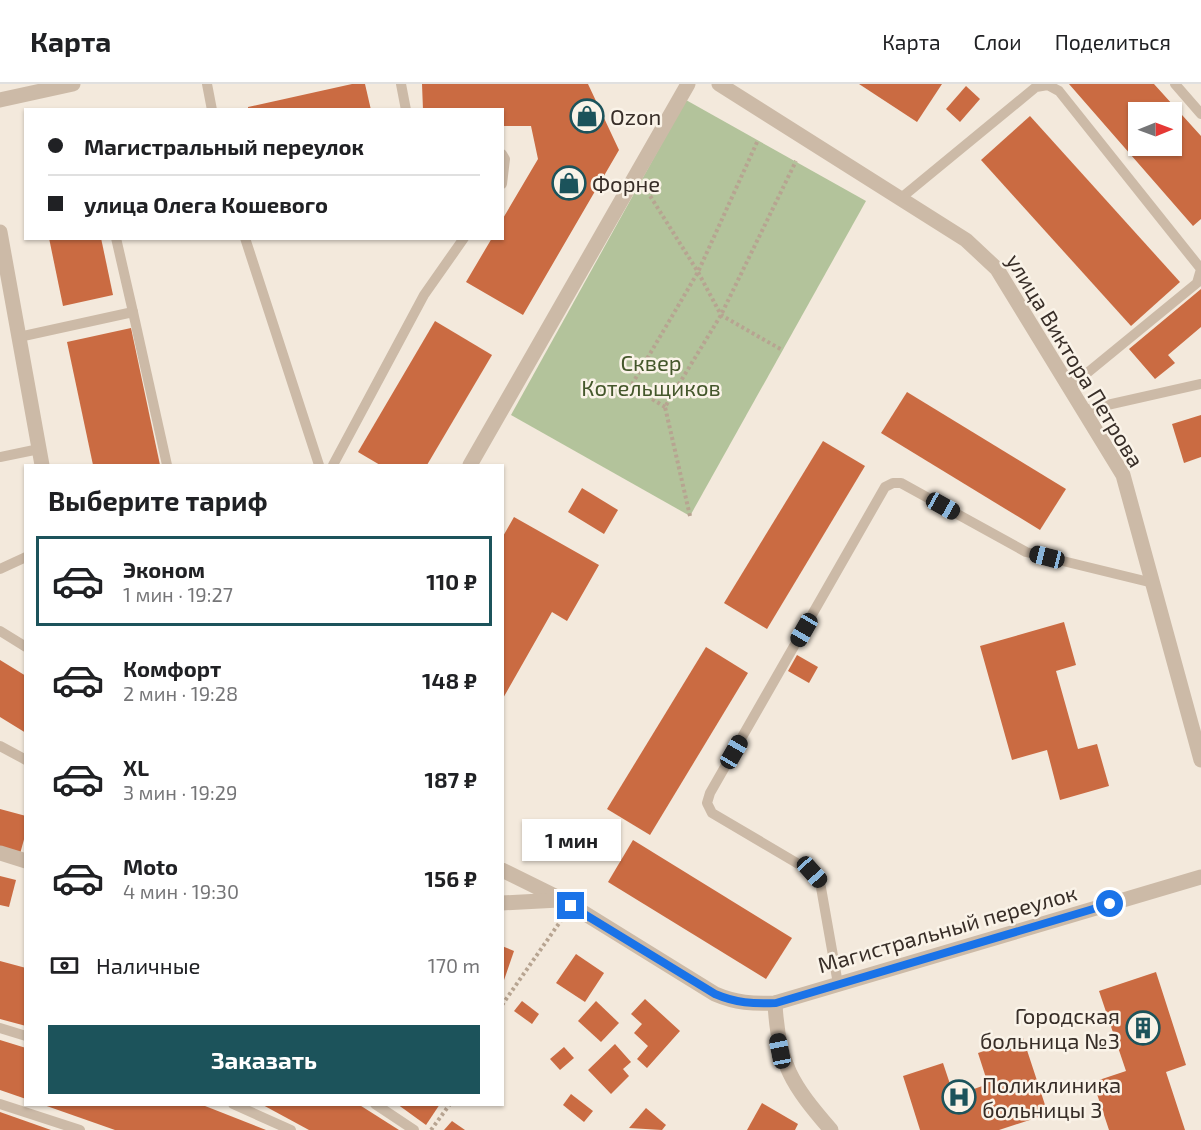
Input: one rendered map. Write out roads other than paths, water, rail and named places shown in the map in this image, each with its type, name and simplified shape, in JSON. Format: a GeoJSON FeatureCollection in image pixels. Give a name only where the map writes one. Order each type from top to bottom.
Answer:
{"type":"FeatureCollection","features":[{"type":"Feature","properties":{"kind":"street"},"geometry":{"type":"LineString","coordinates":[[0,100],[74,84]]}},
{"type":"Feature","properties":{"kind":"street"},"geometry":{"type":"LineString","coordinates":[[471,464],[688,84]]}},
{"type":"Feature","properties":{"kind":"street","name":"улица Виктора Петрова"},"geometry":{"type":"LineString","coordinates":[[723,85],[966,240],[997,269],[1123,475],[1201,760]]}},
{"type":"Feature","properties":{"kind":"street"},"geometry":{"type":"LineString","coordinates":[[0,232],[42,464]]}},
{"type":"Feature","properties":{"kind":"street"},"geometry":{"type":"LineString","coordinates":[[0,854],[24,860]]}},
{"type":"Feature","properties":{"kind":"street","name":"Магистральный переулок"},"geometry":{"type":"LineString","coordinates":[[504,871],[567,903],[715,994],[733,1002],[776,1003],[1201,877]]}},
{"type":"Feature","properties":{"kind":"street"},"geometry":{"type":"LineString","coordinates":[[504,903],[567,903]]}},
{"type":"Feature","properties":{"kind":"street"},"geometry":{"type":"LineString","coordinates":[[776,1003],[780,1051],[792,1078],[831,1130]]}},
{"type":"Feature","properties":{"kind":"lane"},"geometry":{"type":"LineString","coordinates":[[207,84],[212,108]]}},
{"type":"Feature","properties":{"kind":"lane"},"geometry":{"type":"LineString","coordinates":[[401,84],[406,108]]}},
{"type":"Feature","properties":{"kind":"lane"},"geometry":{"type":"LineString","coordinates":[[1175,84],[1201,114]]}},
{"type":"Feature","properties":{"kind":"lane"},"geometry":{"type":"LineString","coordinates":[[901,198],[1036,87],[1048,85],[1059,91],[1201,269],[1197,283],[1070,387]]}},
{"type":"Feature","properties":{"kind":"lane"},"geometry":{"type":"LineString","coordinates":[[116,240],[167,464]]}},
{"type":"Feature","properties":{"kind":"lane"},"geometry":{"type":"LineString","coordinates":[[246,240],[319,464]]}},
{"type":"Feature","properties":{"kind":"lane"},"geometry":{"type":"LineString","coordinates":[[334,464],[424,295],[463,240]]}},
{"type":"Feature","properties":{"kind":"lane"},"geometry":{"type":"LineString","coordinates":[[19,337],[133,312]]}},
{"type":"Feature","properties":{"kind":"lane"},"geometry":{"type":"LineString","coordinates":[[1085,410],[1201,384]]}},
{"type":"Feature","properties":{"kind":"lane"},"geometry":{"type":"LineString","coordinates":[[0,457],[39,449]]}},
{"type":"Feature","properties":{"kind":"lane"},"geometry":{"type":"LineString","coordinates":[[838,984],[820,882],[812,872],[712,813],[707,803],[710,792],[885,487],[892,483],[901,483],[1026,552],[1153,583]]}},
{"type":"Feature","properties":{"kind":"lane"},"geometry":{"type":"LineString","coordinates":[[0,569],[24,558]]}},
{"type":"Feature","properties":{"kind":"lane"},"geometry":{"type":"LineString","coordinates":[[0,631],[24,646]]}},
{"type":"Feature","properties":{"kind":"lane"},"geometry":{"type":"LineString","coordinates":[[0,746],[24,759]]}},
{"type":"Feature","properties":{"kind":"lane"},"geometry":{"type":"LineString","coordinates":[[0,1028],[24,1035]]}},
{"type":"Feature","properties":{"kind":"lane"},"geometry":{"type":"LineString","coordinates":[[0,1104],[80,1130]]}},
{"type":"Feature","properties":{"kind":"lane"},"geometry":{"type":"LineString","coordinates":[[237,1106],[291,1130]]}},
{"type":"Feature","properties":{"kind":"lane"},"geometry":{"type":"LineString","coordinates":[[378,1106],[414,1130]]}},
{"type":"Feature","properties":{"kind":"place","name":"Ozon"},"geometry":{"type":"Point","coordinates":[587,116]}},
{"type":"Feature","properties":{"kind":"place","name":"Форне"},"geometry":{"type":"Point","coordinates":[569,183]}},
{"type":"Feature","properties":{"kind":"place","name":"Городская больница №3"},"geometry":{"type":"Point","coordinates":[1143,1028]}},
{"type":"Feature","properties":{"kind":"place","name":"Поликлиника больницы 3"},"geometry":{"type":"Point","coordinates":[959,1097]}},
{"type":"Feature","properties":{"kind":"park label","name":"Сквер Котельщиков"},"geometry":{"type":"Point","coordinates":[651,374]}}]}
